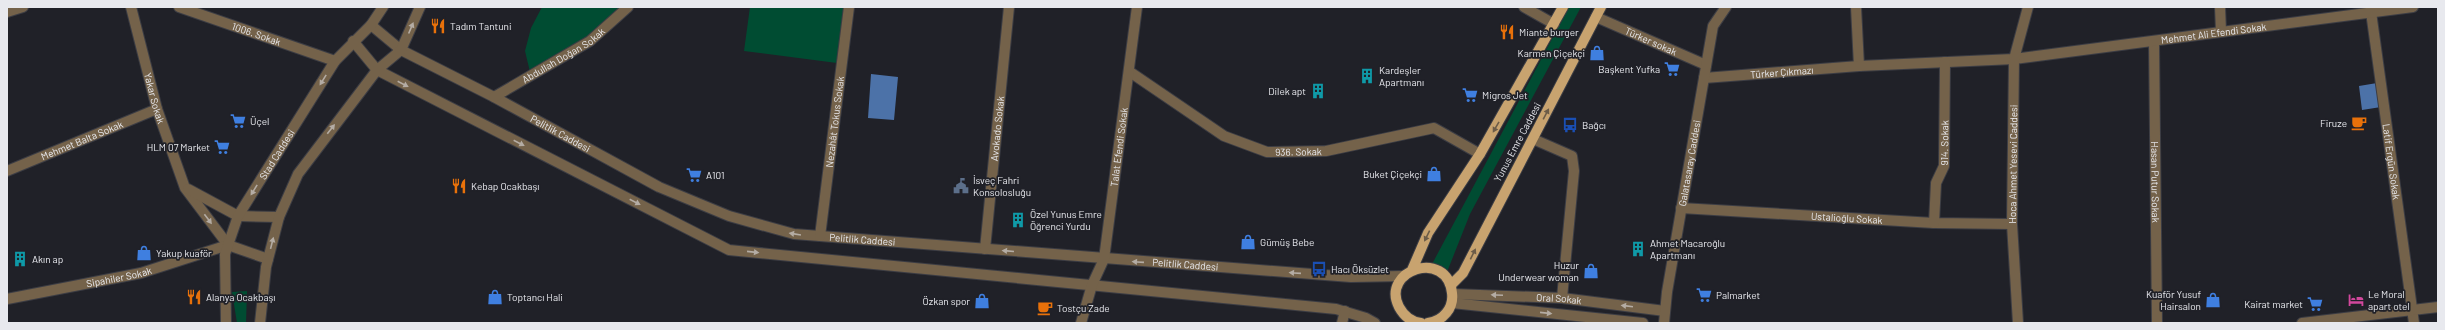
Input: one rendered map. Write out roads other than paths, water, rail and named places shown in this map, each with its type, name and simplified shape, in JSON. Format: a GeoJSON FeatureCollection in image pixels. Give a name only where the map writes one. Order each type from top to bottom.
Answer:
{"type":"FeatureCollection","features":[{"type":"Feature","properties":{"kind":"main road"},"geometry":{"type":"LineString","coordinates":[[1404,323],[1402,312],[1396,297],[1400,282],[1408,273],[1428,233],[1480,154],[1563,7]]}},
{"type":"Feature","properties":{"kind":"main road","name":"Yunus Emre Caddesi"},"geometry":{"type":"LineString","coordinates":[[1442,320],[1452,294],[1463,272],[1601,7]]}},
{"type":"Feature","properties":{"kind":"main road"},"geometry":{"type":"LineString","coordinates":[[1408,273],[1430,268],[1446,277],[1452,294]]}},
{"type":"Feature","properties":{"kind":"main road"},"geometry":{"type":"LineString","coordinates":[[1402,312],[1408,318],[1421,323]]}},
{"type":"Feature","properties":{"kind":"main road"},"geometry":{"type":"LineString","coordinates":[[1428,323],[1442,320]]}},
{"type":"Feature","properties":{"kind":"street"},"geometry":{"type":"LineString","coordinates":[[7,12],[23,7]]}},
{"type":"Feature","properties":{"kind":"street","name":"Yakar Sokak"},"geometry":{"type":"LineString","coordinates":[[131,7],[157,109],[185,188],[228,245]]}},
{"type":"Feature","properties":{"kind":"street","name":"1006. Sokak"},"geometry":{"type":"LineString","coordinates":[[179,7],[335,61]]}},
{"type":"Feature","properties":{"kind":"street","name":"Stad Caddesi"},"geometry":{"type":"LineString","coordinates":[[226,323],[225,254],[238,216],[335,61],[353,41],[371,25],[383,7]]}},
{"type":"Feature","properties":{"kind":"street"},"geometry":{"type":"LineString","coordinates":[[260,323],[268,259],[279,217],[298,174],[377,70],[401,50],[420,7]]}},
{"type":"Feature","properties":{"kind":"street","name":"Abdullah Doğan Sokak"},"geometry":{"type":"LineString","coordinates":[[494,97],[590,41],[628,7]]}},
{"type":"Feature","properties":{"kind":"street","name":"Nezahât Tokus Sokak"},"geometry":{"type":"LineString","coordinates":[[820,236],[849,7]]}},
{"type":"Feature","properties":{"kind":"street","name":"Avokado Sokak"},"geometry":{"type":"LineString","coordinates":[[985,250],[1010,7]]}},
{"type":"Feature","properties":{"kind":"street","name":"Talat Efendi Sokak"},"geometry":{"type":"LineString","coordinates":[[1081,323],[1092,285],[1104,259],[1130,72],[1137,7]]}},
{"type":"Feature","properties":{"kind":"street"},"geometry":{"type":"LineString","coordinates":[[1524,7],[1554,24]]}},
{"type":"Feature","properties":{"kind":"street","name":"Galatasaray Caddesi"},"geometry":{"type":"LineString","coordinates":[[1664,323],[1681,208],[1713,26],[1726,7]]}},
{"type":"Feature","properties":{"kind":"street"},"geometry":{"type":"LineString","coordinates":[[1856,7],[1859,66]]}},
{"type":"Feature","properties":{"kind":"street","name":"Hoca Ahmet Yesevi Caddesi"},"geometry":{"type":"LineString","coordinates":[[2018,323],[2012,224],[2014,59],[2028,7]]}},
{"type":"Feature","properties":{"kind":"street"},"geometry":{"type":"LineString","coordinates":[[2220,7],[2221,31]]}},
{"type":"Feature","properties":{"kind":"street","name":"Mehmet Ali Efendi Sokak"},"geometry":{"type":"LineString","coordinates":[[2014,59],[2412,7]]}},
{"type":"Feature","properties":{"kind":"street","name":"Latif Ergün Sokak"},"geometry":{"type":"LineString","coordinates":[[2371,12],[2414,323]]}},
{"type":"Feature","properties":{"kind":"street","name":"Türker sokak"},"geometry":{"type":"LineString","coordinates":[[1596,18],[1706,65]]}},
{"type":"Feature","properties":{"kind":"street","name":"Pelitlik Caddesi"},"geometry":{"type":"LineString","coordinates":[[371,25],[401,50],[494,97],[659,187],[729,216],[794,234],[985,250],[1351,277],[1408,273]]}},
{"type":"Feature","properties":{"kind":"street"},"geometry":{"type":"LineString","coordinates":[[353,41],[377,70],[729,250],[1345,311],[1366,318],[1375,323]]}},
{"type":"Feature","properties":{"kind":"street","name":"Hasan Putur Sokak"},"geometry":{"type":"LineString","coordinates":[[2154,41],[2157,323]]}},
{"type":"Feature","properties":{"kind":"street","name":"Türker Çıkmazı"},"geometry":{"type":"LineString","coordinates":[[1704,78],[1859,66],[2014,59]]}},
{"type":"Feature","properties":{"kind":"street","name":"914. Sokak"},"geometry":{"type":"LineString","coordinates":[[1934,223],[1936,183],[1944,166],[1945,62]]}},
{"type":"Feature","properties":{"kind":"street","name":"936. Sokak"},"geometry":{"type":"LineString","coordinates":[[1130,72],[1224,136],[1267,152],[1326,151],[1434,128],[1480,154]]}},
{"type":"Feature","properties":{"kind":"street","name":"Mehmet Balta Sokak"},"geometry":{"type":"LineString","coordinates":[[7,171],[157,109]]}},
{"type":"Feature","properties":{"kind":"street"},"geometry":{"type":"LineString","coordinates":[[1533,139],[1572,156],[1574,171],[1562,298]]}},
{"type":"Feature","properties":{"kind":"street"},"geometry":{"type":"LineString","coordinates":[[185,188],[238,216],[279,217]]}},
{"type":"Feature","properties":{"kind":"street","name":"Ustalioğlu Sokak"},"geometry":{"type":"LineString","coordinates":[[1681,208],[1934,223],[2012,224]]}},
{"type":"Feature","properties":{"kind":"street"},"geometry":{"type":"LineString","coordinates":[[228,245],[268,259]]}},
{"type":"Feature","properties":{"kind":"street","name":"Sipahiler Sokak"},"geometry":{"type":"LineString","coordinates":[[7,298],[141,273],[228,245]]}},
{"type":"Feature","properties":{"kind":"street","name":"Oral Sokak"},"geometry":{"type":"LineString","coordinates":[[1452,294],[1562,298],[1665,311]]}},
{"type":"Feature","properties":{"kind":"street","name":"Oral Sokak"},"geometry":{"type":"LineString","coordinates":[[1452,294],[1643,323]]}},
{"type":"Feature","properties":{"kind":"street"},"geometry":{"type":"LineString","coordinates":[[2302,323],[2438,307]]}},
{"type":"Feature","properties":{"kind":"street"},"geometry":{"type":"LineString","coordinates":[[1342,323],[1345,311]]}},
{"type":"Feature","properties":{"kind":"water"},"geometry":{"type":"Polygon","coordinates":[[[871,74],[898,77],[894,120],[868,118],[871,74]]]}},
{"type":"Feature","properties":{"kind":"water"},"geometry":{"type":"Polygon","coordinates":[[[2377,83],[2381,107],[2362,110],[2359,86],[2377,83]]]}},
{"type":"Feature","properties":{"kind":"place","name":"Tadım Tantuni"},"geometry":{"type":"Point","coordinates":[438,26]}},
{"type":"Feature","properties":{"kind":"place","name":"Miante burger"},"geometry":{"type":"Point","coordinates":[1507,32]}},
{"type":"Feature","properties":{"kind":"place","name":"Karmen Çiçekçi"},"geometry":{"type":"Point","coordinates":[1597,53]}},
{"type":"Feature","properties":{"kind":"place","name":"Başkent Yufka"},"geometry":{"type":"Point","coordinates":[1672,69]}},
{"type":"Feature","properties":{"kind":"place","name":"Kardeşler Apartmanı"},"geometry":{"type":"Point","coordinates":[1367,76]}},
{"type":"Feature","properties":{"kind":"place","name":"Dilek apt"},"geometry":{"type":"Point","coordinates":[1318,91]}},
{"type":"Feature","properties":{"kind":"place","name":"Migros Jet"},"geometry":{"type":"Point","coordinates":[1470,95]}},
{"type":"Feature","properties":{"kind":"place","name":"Üçel"},"geometry":{"type":"Point","coordinates":[238,121]}},
{"type":"Feature","properties":{"kind":"place","name":"Firuze"},"geometry":{"type":"Point","coordinates":[2359,123]}},
{"type":"Feature","properties":{"kind":"place","name":"Bağcı"},"geometry":{"type":"Point","coordinates":[1570,125]}},
{"type":"Feature","properties":{"kind":"place","name":"HLM 07 Market"},"geometry":{"type":"Point","coordinates":[222,147]}},
{"type":"Feature","properties":{"kind":"place","name":"Buket Çiçekçi"},"geometry":{"type":"Point","coordinates":[1434,174]}},
{"type":"Feature","properties":{"kind":"place","name":"A101"},"geometry":{"type":"Point","coordinates":[694,175]}},
{"type":"Feature","properties":{"kind":"place","name":"Kebap Ocakbaşı"},"geometry":{"type":"Point","coordinates":[459,186]}},
{"type":"Feature","properties":{"kind":"place","name":"İsveç Fahri Konsolosluğu"},"geometry":{"type":"Point","coordinates":[961,186]}},
{"type":"Feature","properties":{"kind":"place","name":"Özel Yunus Emre Öğrenci Yurdu"},"geometry":{"type":"Point","coordinates":[1018,220]}},
{"type":"Feature","properties":{"kind":"place","name":"Gümüş Bebe"},"geometry":{"type":"Point","coordinates":[1248,242]}},
{"type":"Feature","properties":{"kind":"place","name":"Ahmet Macaroğlu Apartmanı"},"geometry":{"type":"Point","coordinates":[1638,249]}},
{"type":"Feature","properties":{"kind":"place","name":"Yakup kuaför"},"geometry":{"type":"Point","coordinates":[144,253]}},
{"type":"Feature","properties":{"kind":"place","name":"Akın ap"},"geometry":{"type":"Point","coordinates":[20,259]}},
{"type":"Feature","properties":{"kind":"place","name":"Hacı Öksüzlet"},"geometry":{"type":"Point","coordinates":[1319,269]}},
{"type":"Feature","properties":{"kind":"place","name":"Huzur Underwear woman"},"geometry":{"type":"Point","coordinates":[1591,271]}},
{"type":"Feature","properties":{"kind":"place","name":"Palmarket"},"geometry":{"type":"Point","coordinates":[1704,295]}},
{"type":"Feature","properties":{"kind":"place","name":"Alanya Ocakbaşı"},"geometry":{"type":"Point","coordinates":[194,297]}},
{"type":"Feature","properties":{"kind":"place","name":"Toptancı Hali"},"geometry":{"type":"Point","coordinates":[495,297]}},
{"type":"Feature","properties":{"kind":"place","name":"Kuaför Yusuf Hairsalon"},"geometry":{"type":"Point","coordinates":[2213,300]}},
{"type":"Feature","properties":{"kind":"place","name":"Le Moral apart otel"},"geometry":{"type":"Point","coordinates":[2356,300]}},
{"type":"Feature","properties":{"kind":"place","name":"Özkan spor"},"geometry":{"type":"Point","coordinates":[982,301]}},
{"type":"Feature","properties":{"kind":"place","name":"Kairat market"},"geometry":{"type":"Point","coordinates":[2315,304]}},
{"type":"Feature","properties":{"kind":"place","name":"Tostçu Zade"},"geometry":{"type":"Point","coordinates":[1045,308]}}]}
